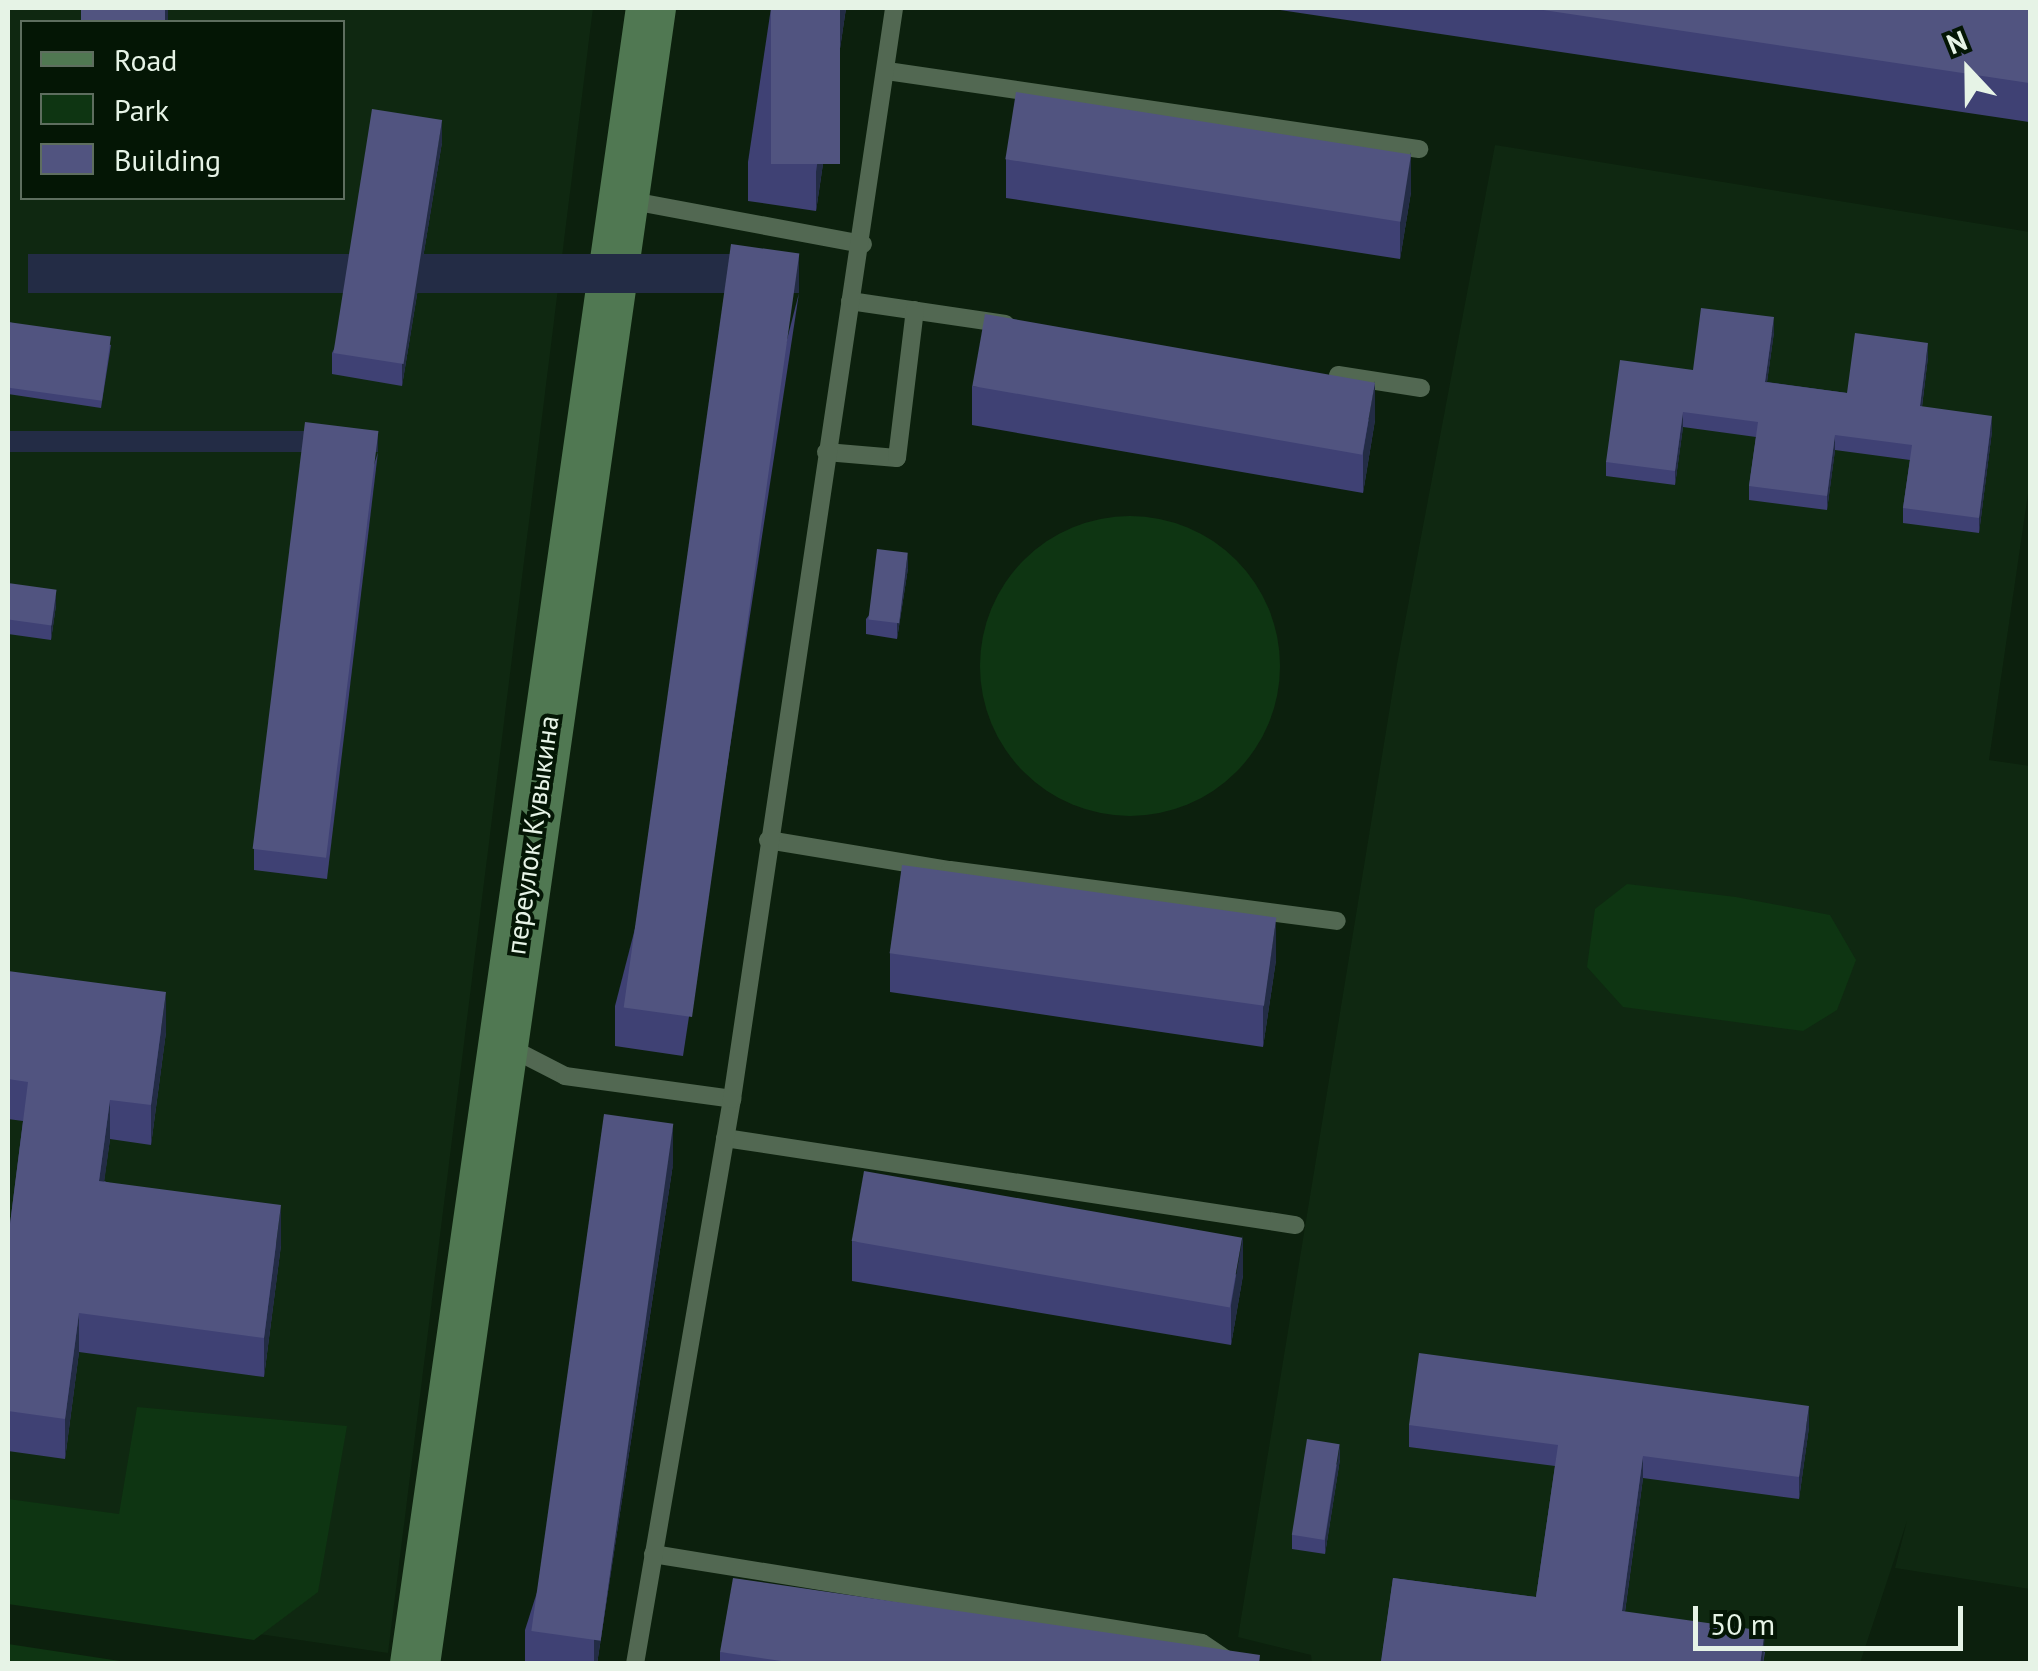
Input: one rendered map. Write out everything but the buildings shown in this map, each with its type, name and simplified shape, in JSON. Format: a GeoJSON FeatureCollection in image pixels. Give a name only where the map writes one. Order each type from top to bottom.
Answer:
{"type":"FeatureCollection","features":[{"type":"Feature","properties":{"kind":"main road","name":"переулок Кувыкина"},"geometry":{"type":"LineString","coordinates":[[415,1664],[651,8]]}},
{"type":"Feature","properties":{"kind":"lane"},"geometry":{"type":"LineString","coordinates":[[635,1664],[732,1099],[826,452],[863,244],[894,8]]}},
{"type":"Feature","properties":{"kind":"lane"},"geometry":{"type":"LineString","coordinates":[[887,71],[1420,149]]}},
{"type":"Feature","properties":{"kind":"lane"},"geometry":{"type":"LineString","coordinates":[[626,200],[863,244]]}},
{"type":"Feature","properties":{"kind":"lane"},"geometry":{"type":"LineString","coordinates":[[850,301],[1031,328]]}},
{"type":"Feature","properties":{"kind":"lane"},"geometry":{"type":"LineString","coordinates":[[826,452],[898,458],[915,310]]}},
{"type":"Feature","properties":{"kind":"lane"},"geometry":{"type":"LineString","coordinates":[[1325,373],[1421,388]]}},
{"type":"Feature","properties":{"kind":"lane"},"geometry":{"type":"LineString","coordinates":[[768,840],[950,870],[1337,922]]}},
{"type":"Feature","properties":{"kind":"lane"},"geometry":{"type":"LineString","coordinates":[[502,1044],[564,1076],[732,1099]]}},
{"type":"Feature","properties":{"kind":"lane"},"geometry":{"type":"LineString","coordinates":[[725,1138],[1296,1225]]}},
{"type":"Feature","properties":{"kind":"lane"},"geometry":{"type":"LineString","coordinates":[[653,1554],[1202,1643],[1233,1664]]}},
{"type":"Feature","properties":{"kind":"shaded area"},"geometry":{"type":"Polygon","coordinates":[[[8,8],[593,8],[388,1653],[8,1597],[8,8]]]}},
{"type":"Feature","properties":{"kind":"shaded area"},"geometry":{"type":"Polygon","coordinates":[[[1495,145],[2030,232],[2030,480],[1989,760],[2030,766],[2030,1589],[1895,1568],[1907,1521],[1860,1663],[1312,1664],[1311,1655],[1238,1637],[1397,664],[1495,145]]]}},
{"type":"Feature","properties":{"kind":"green space"},"geometry":{"type":"Polygon","coordinates":[[[1130,516],[1159,519],[1187,528],[1236,560],[1268,609],[1277,637],[1277,695],[1268,723],[1236,772],[1187,804],[1159,813],[1130,816],[1101,813],[1073,804],[1024,772],[992,723],[983,695],[980,666],[983,637],[992,609],[1024,560],[1073,528],[1101,519],[1130,516]]]}},
{"type":"Feature","properties":{"kind":"green space"},"geometry":{"type":"Polygon","coordinates":[[[1627,884],[1736,897],[1830,915],[1856,960],[1837,1010],[1803,1031],[1623,1007],[1587,967],[1595,909],[1627,884]]]}},
{"type":"Feature","properties":{"kind":"green space"},"geometry":{"type":"Polygon","coordinates":[[[137,1407],[347,1426],[318,1592],[254,1640],[8,1604],[8,1499],[119,1514],[137,1407]]]}},
{"type":"Feature","properties":{"kind":"green space"},"geometry":{"type":"Polygon","coordinates":[[[8,1644],[133,1663],[8,1663],[8,1644]]]}}]}
